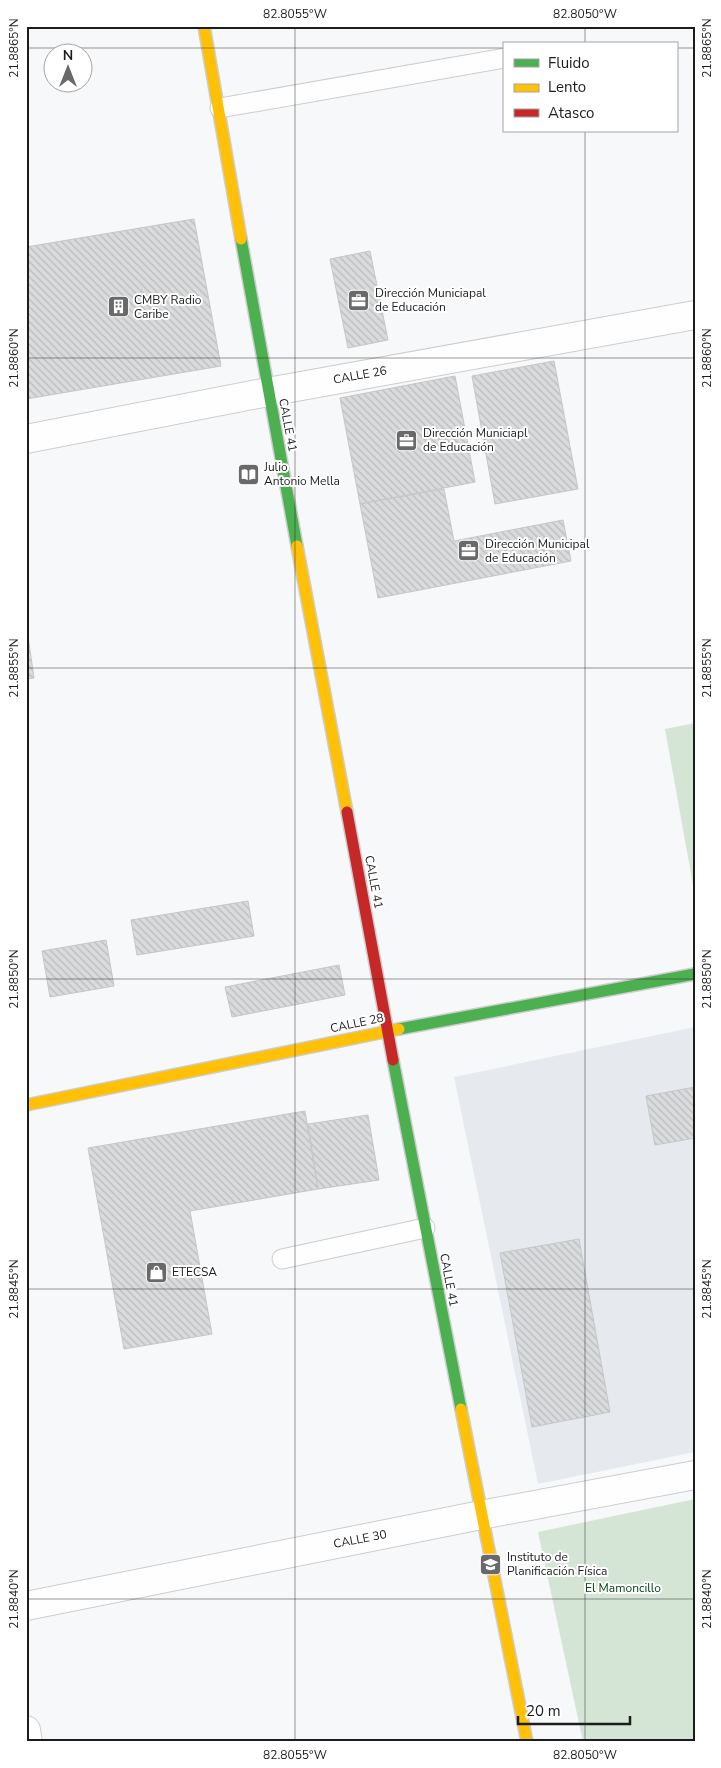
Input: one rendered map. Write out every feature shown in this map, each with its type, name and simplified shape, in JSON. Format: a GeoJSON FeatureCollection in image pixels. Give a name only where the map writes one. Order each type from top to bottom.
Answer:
{"type":"FeatureCollection","features":[{"type":"Feature","properties":{"kind":"main road","name":"CALLE 41"},"geometry":{"type":"LineString","coordinates":[[204,26],[220,108],[268,392],[425,1228],[527,1742]]}},
{"type":"Feature","properties":{"kind":"main road","name":"CALLE 28"},"geometry":{"type":"LineString","coordinates":[[26,1105],[388,1031],[695,974]]}},
{"type":"Feature","properties":{"kind":"street","name":"CALLE 26"},"geometry":{"type":"LineString","coordinates":[[26,439],[268,392],[695,315]]}},
{"type":"Feature","properties":{"kind":"street","name":"CALLE 30"},"geometry":{"type":"LineString","coordinates":[[26,1606],[481,1515],[695,1475]]}},
{"type":"Feature","properties":{"kind":"street"},"geometry":{"type":"LineString","coordinates":[[26,1730],[28,1742]]}},
{"type":"Feature","properties":{"kind":"lane"},"geometry":{"type":"LineString","coordinates":[[220,108],[503,58]]}},
{"type":"Feature","properties":{"kind":"lane"},"geometry":{"type":"LineString","coordinates":[[282,1259],[425,1228]]}},
{"type":"Feature","properties":{"kind":"shaded area"},"geometry":{"type":"Polygon","coordinates":[[[695,1027],[695,1452],[538,1484],[454,1077],[695,1027]]]}},
{"type":"Feature","properties":{"kind":"green space"},"geometry":{"type":"Polygon","coordinates":[[[695,723],[695,896],[665,729],[695,723]]]}},
{"type":"Feature","properties":{"kind":"green space","name":"El Mamoncillo"},"geometry":{"type":"Polygon","coordinates":[[[695,1499],[695,1742],[583,1742],[538,1532],[695,1499]]]}},
{"type":"Feature","properties":{"kind":"building","name":"CMBY Radio Caribe"},"geometry":{"type":"Polygon","coordinates":[[[194,219],[221,366],[26,399],[26,247],[194,219]]]}},
{"type":"Feature","properties":{"kind":"building","name":"Dirección Municiapal de Educación"},"geometry":{"type":"Polygon","coordinates":[[[370,251],[388,340],[348,348],[330,259],[370,251]]]}},
{"type":"Feature","properties":{"kind":"building","name":"Dirección Municipal de Educación"},"geometry":{"type":"Polygon","coordinates":[[[554,361],[578,489],[495,504],[472,376],[554,361]]]}},
{"type":"Feature","properties":{"kind":"building","name":"Dirección Municiapl de Educación"},"geometry":{"type":"Polygon","coordinates":[[[455,376],[475,482],[360,504],[340,398],[455,376]]]}},
{"type":"Feature","properties":{"kind":"building","name":"Dirección Municipal de Educación"},"geometry":{"type":"Polygon","coordinates":[[[444,489],[454,541],[563,520],[571,561],[378,598],[360,504],[444,489]]]}},
{"type":"Feature","properties":{"kind":"building"},"geometry":{"type":"Polygon","coordinates":[[[26,622],[34,678],[26,679],[26,622]]]}},
{"type":"Feature","properties":{"kind":"building"},"geometry":{"type":"Polygon","coordinates":[[[248,901],[254,936],[137,955],[131,920],[248,901]]]}},
{"type":"Feature","properties":{"kind":"building"},"geometry":{"type":"Polygon","coordinates":[[[106,940],[114,986],[50,997],[42,951],[106,940]]]}},
{"type":"Feature","properties":{"kind":"building"},"geometry":{"type":"Polygon","coordinates":[[[339,965],[345,995],[232,1017],[225,987],[339,965]]]}},
{"type":"Feature","properties":{"kind":"building"},"geometry":{"type":"Polygon","coordinates":[[[695,1087],[695,1138],[655,1145],[646,1096],[695,1087]]]}},
{"type":"Feature","properties":{"kind":"building","name":"ETECSA"},"geometry":{"type":"Polygon","coordinates":[[[305,1111],[318,1189],[190,1211],[212,1334],[124,1349],[88,1148],[305,1111]]]}},
{"type":"Feature","properties":{"kind":"building"},"geometry":{"type":"Polygon","coordinates":[[[368,1115],[379,1180],[318,1189],[308,1124],[368,1115]]]}},
{"type":"Feature","properties":{"kind":"building"},"geometry":{"type":"Polygon","coordinates":[[[579,1239],[610,1412],[532,1427],[500,1253],[579,1239]]]}},
{"type":"Feature","properties":{"kind":"traffic: fast"},"geometry":{"type":"LineString","coordinates":[[241,239],[297,546]]}},
{"type":"Feature","properties":{"kind":"traffic: fast"},"geometry":{"type":"LineString","coordinates":[[399,1029],[695,974]]}},
{"type":"Feature","properties":{"kind":"traffic: fast"},"geometry":{"type":"LineString","coordinates":[[393,1060],[461,1409]]}},
{"type":"Feature","properties":{"kind":"traffic: slow"},"geometry":{"type":"LineString","coordinates":[[204,26],[241,239]]}},
{"type":"Feature","properties":{"kind":"traffic: slow"},"geometry":{"type":"LineString","coordinates":[[297,546],[347,812]]}},
{"type":"Feature","properties":{"kind":"traffic: slow"},"geometry":{"type":"LineString","coordinates":[[26,1105],[399,1029]]}},
{"type":"Feature","properties":{"kind":"traffic: slow"},"geometry":{"type":"LineString","coordinates":[[461,1409],[527,1742]]}},
{"type":"Feature","properties":{"kind":"traffic: jam"},"geometry":{"type":"LineString","coordinates":[[347,812],[393,1060]]}},
{"type":"Feature","properties":{"kind":"place","name":"Dirección Municiapal de Educación"},"geometry":{"type":"Point","coordinates":[359,300]}},
{"type":"Feature","properties":{"kind":"place","name":"CMBY Radio Caribe"},"geometry":{"type":"Point","coordinates":[118,307]}},
{"type":"Feature","properties":{"kind":"place","name":"Dirección Municiapl de Educación"},"geometry":{"type":"Point","coordinates":[407,440]}},
{"type":"Feature","properties":{"kind":"place","name":"Julio Antonio Mella"},"geometry":{"type":"Point","coordinates":[248,474]}},
{"type":"Feature","properties":{"kind":"place","name":"Dirección Municipal de Educación"},"geometry":{"type":"Point","coordinates":[469,551]}},
{"type":"Feature","properties":{"kind":"place","name":"ETECSA"},"geometry":{"type":"Point","coordinates":[156,1272]}},
{"type":"Feature","properties":{"kind":"place","name":"Instituto de Planificación Física"},"geometry":{"type":"Point","coordinates":[491,1564]}}]}
